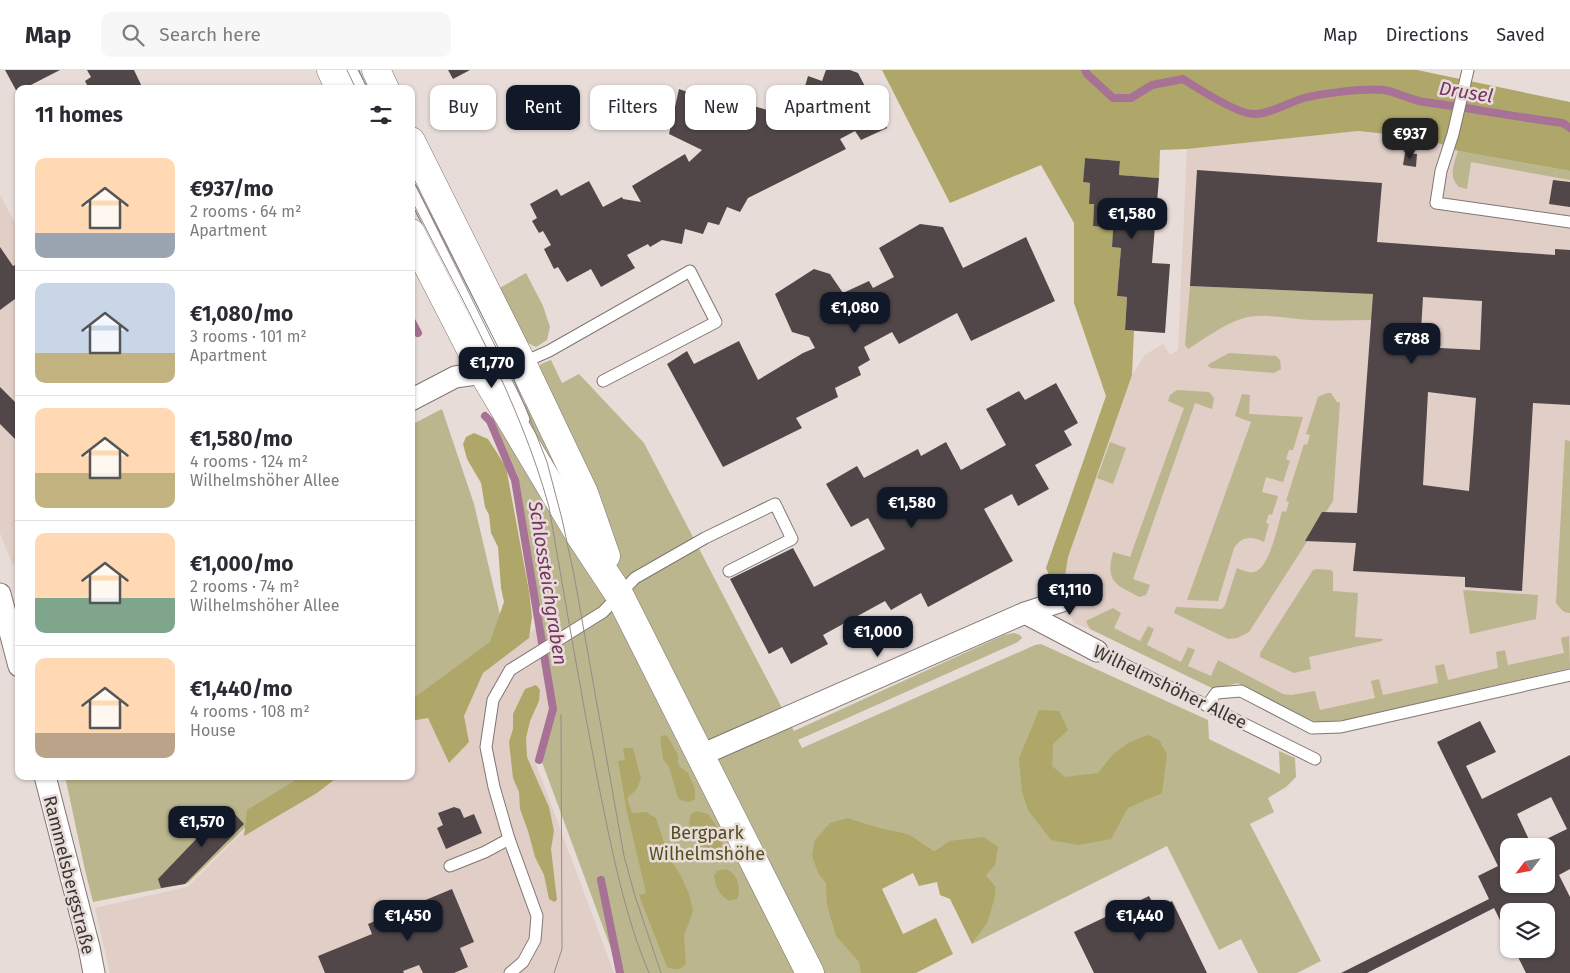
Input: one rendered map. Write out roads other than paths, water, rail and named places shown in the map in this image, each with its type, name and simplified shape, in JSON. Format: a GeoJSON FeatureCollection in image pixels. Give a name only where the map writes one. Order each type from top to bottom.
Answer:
{"type":"FeatureCollection","features":[{"type":"Feature","properties":{"kind":"main road"},"geometry":{"type":"LineString","coordinates":[[331,70],[338,85]]}},
{"type":"Feature","properties":{"kind":"main road"},"geometry":{"type":"LineString","coordinates":[[376,70],[383,85]]}},
{"type":"Feature","properties":{"kind":"main road"},"geometry":{"type":"LineString","coordinates":[[415,151],[547,481],[620,596],[810,973]]}},
{"type":"Feature","properties":{"kind":"main road"},"geometry":{"type":"LineString","coordinates":[[415,239],[584,493],[620,596]]}},
{"type":"Feature","properties":{"kind":"street"},"geometry":{"type":"LineString","coordinates":[[415,398],[455,377],[502,368]]}},
{"type":"Feature","properties":{"kind":"street"},"geometry":{"type":"LineString","coordinates":[[701,754],[1025,613],[1062,601],[1072,595]]}},
{"type":"Feature","properties":{"kind":"street"},"geometry":{"type":"LineString","coordinates":[[8,598],[15,641]]}},
{"type":"Feature","properties":{"kind":"street","name":"Wilhelmshöher Allee"},"geometry":{"type":"LineString","coordinates":[[1025,613],[1097,651]]}},
{"type":"Feature","properties":{"kind":"street","name":"Rammelsbergstraße"},"geometry":{"type":"LineString","coordinates":[[46,780],[94,973]]}},
{"type":"Feature","properties":{"kind":"lane"},"geometry":{"type":"LineString","coordinates":[[352,70],[360,85]]}},
{"type":"Feature","properties":{"kind":"lane"},"geometry":{"type":"LineString","coordinates":[[1468,70],[1453,134],[1441,171],[1436,203],[1570,222]]}},
{"type":"Feature","properties":{"kind":"lane"},"geometry":{"type":"LineString","coordinates":[[415,197],[502,368],[549,351],[690,271],[716,322],[603,382]]}},
{"type":"Feature","properties":{"kind":"lane"},"geometry":{"type":"LineString","coordinates":[[510,973],[523,962],[534,940],[537,916],[509,839],[494,787],[486,747],[493,700],[510,670],[603,612],[635,578],[705,538],[775,504],[792,539],[729,571]]}},
{"type":"Feature","properties":{"kind":"lane","name":"Wilhelmshöher Allee"},"geometry":{"type":"LineString","coordinates":[[1097,651],[1315,759]]}},
{"type":"Feature","properties":{"kind":"lane"},"geometry":{"type":"LineString","coordinates":[[1207,706],[1216,694],[1241,691],[1312,728],[1341,727],[1570,675]]}},
{"type":"Feature","properties":{"kind":"lane"},"geometry":{"type":"LineString","coordinates":[[450,866],[485,852],[509,839]]}},
{"type":"Feature","properties":{"kind":"waterway","name":"Drusel"},"geometry":{"type":"LineString","coordinates":[[1085,70],[1113,98],[1131,98],[1152,85],[1183,79],[1229,106],[1254,114],[1280,108],[1312,96],[1355,90],[1384,90],[1419,101],[1563,123],[1570,128]]}},
{"type":"Feature","properties":{"kind":"waterway"},"geometry":{"type":"LineString","coordinates":[[415,327],[418,333]]}},
{"type":"Feature","properties":{"kind":"waterway","name":"Schlossteichgraben"},"geometry":{"type":"LineString","coordinates":[[485,416],[490,421],[515,480],[553,709],[539,760]]}},
{"type":"Feature","properties":{"kind":"waterway","name":"Schlossteichgraben"},"geometry":{"type":"LineString","coordinates":[[601,880],[620,973]]}},
{"type":"Feature","properties":{"kind":"tram line"},"geometry":{"type":"LineString","coordinates":[[347,70],[354,85]]}},
{"type":"Feature","properties":{"kind":"tram line"},"geometry":{"type":"LineString","coordinates":[[358,70],[366,85]]}},
{"type":"Feature","properties":{"kind":"tram line"},"geometry":{"type":"LineString","coordinates":[[415,184],[525,406],[547,462],[574,575],[624,856],[635,896],[661,973]]}},
{"type":"Feature","properties":{"kind":"tram line"},"geometry":{"type":"LineString","coordinates":[[415,207],[488,350],[522,427],[537,467],[549,507],[586,717],[609,834],[632,928],[649,973]]}},
{"type":"Feature","properties":{"kind":"tram line"},"geometry":{"type":"LineString","coordinates":[[554,973],[562,949],[561,715]]}},
{"type":"Feature","properties":{"kind":"park label","name":"Bergpark Wilhelmshöhe"},"geometry":{"type":"Point","coordinates":[707,843]}}]}
